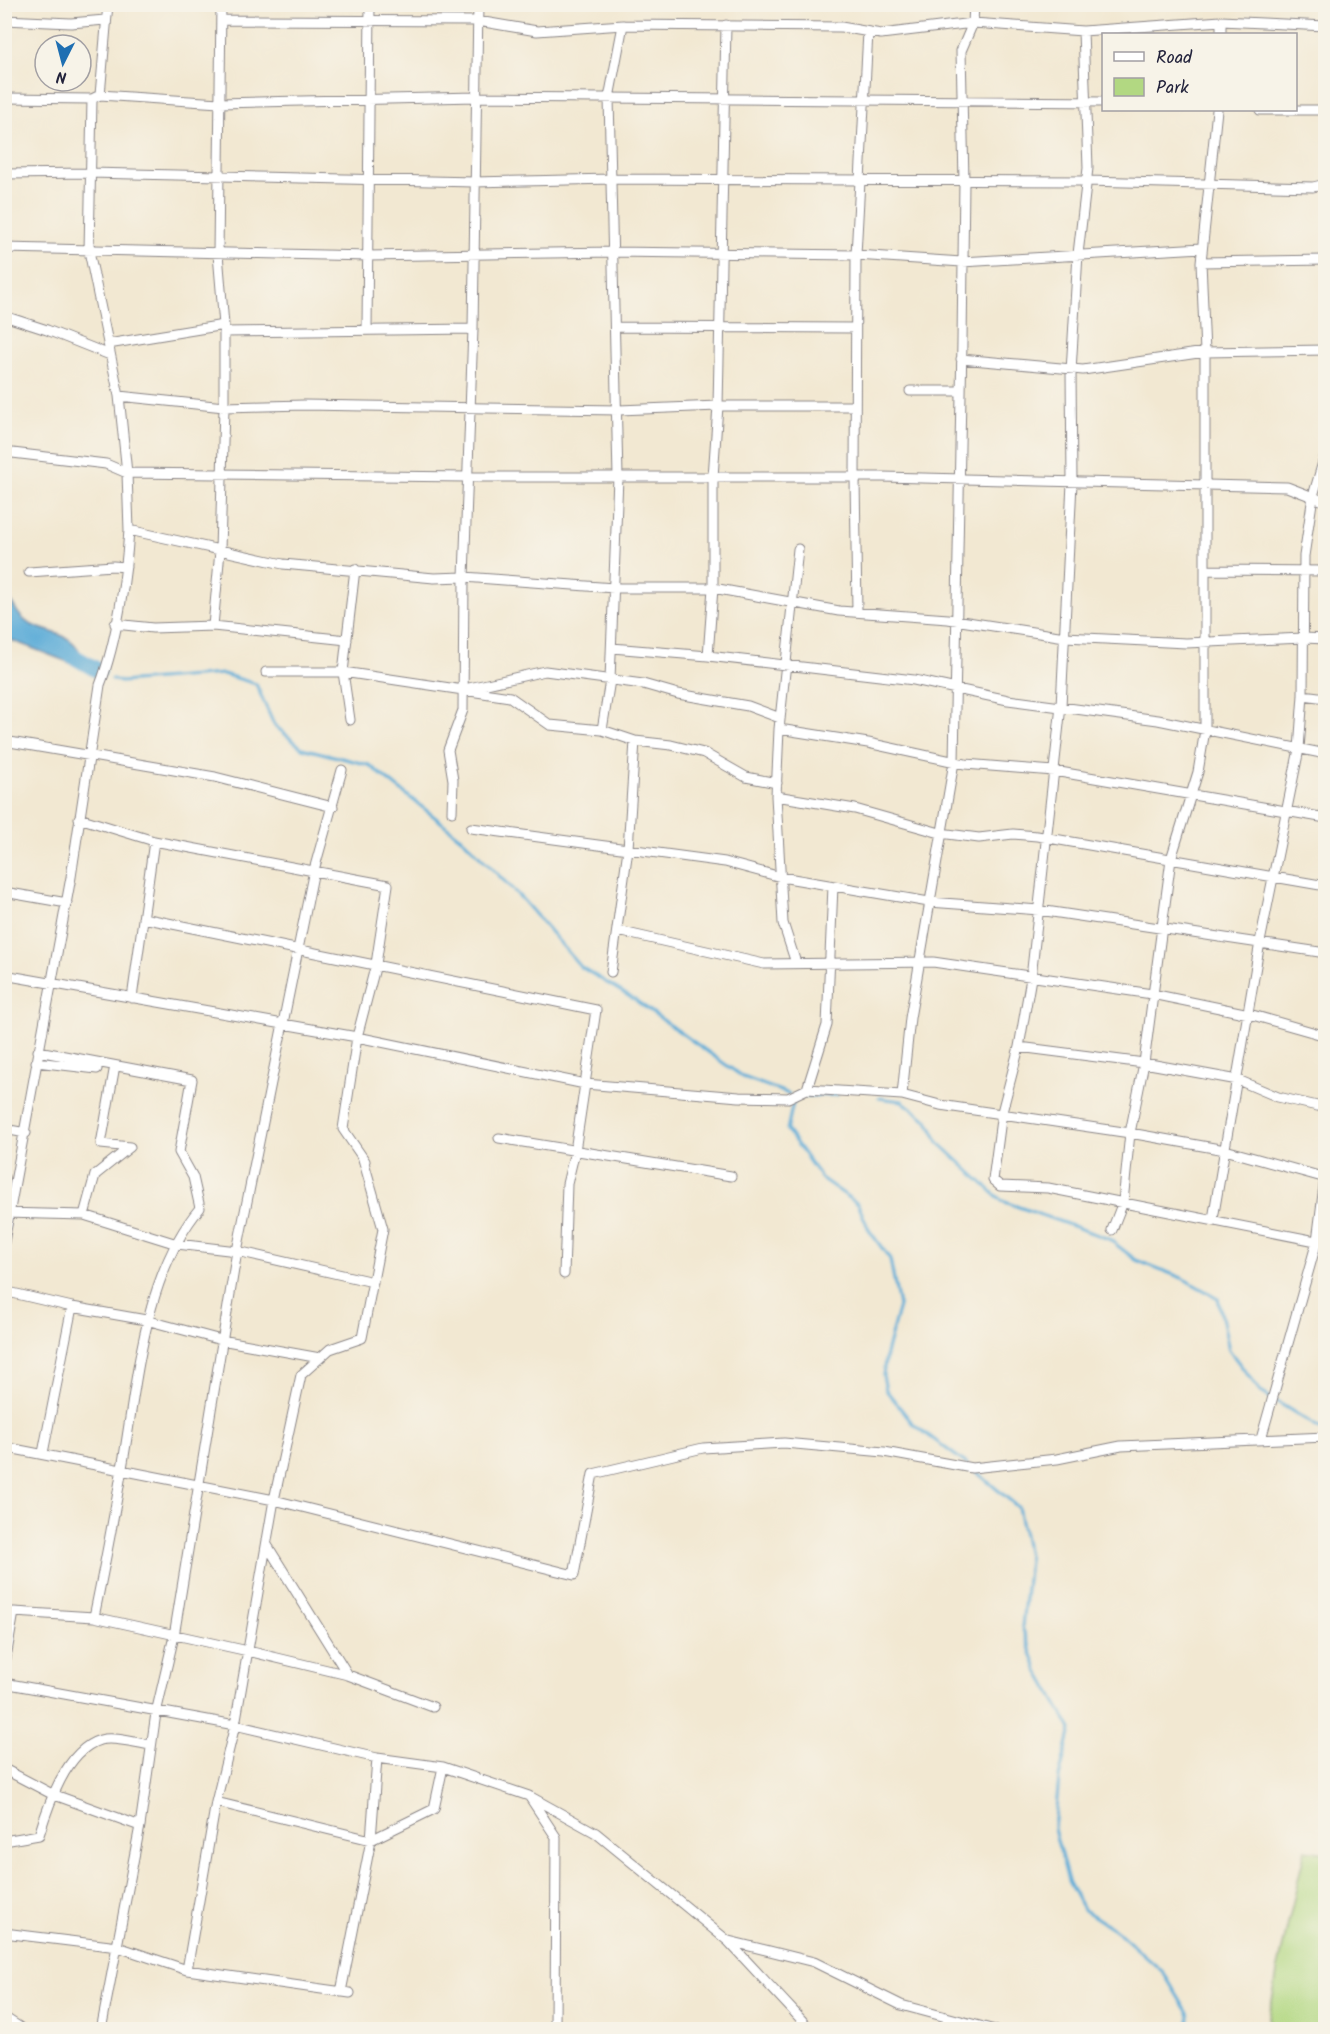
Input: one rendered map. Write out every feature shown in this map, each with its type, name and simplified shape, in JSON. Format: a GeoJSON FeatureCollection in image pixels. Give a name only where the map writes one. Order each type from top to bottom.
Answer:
{"type":"FeatureCollection","features":[{"type":"Feature","properties":{"kind":"street"},"geometry":{"type":"LineString","coordinates":[[4,1242],[67,903],[88,754],[126,567],[129,530],[127,473],[119,396],[89,251],[90,173],[96,97],[108,4]]}},
{"type":"Feature","properties":{"kind":"street"},"geometry":{"type":"LineString","coordinates":[[213,626],[220,550],[224,407],[224,329],[218,254],[221,4]]}},
{"type":"Feature","properties":{"kind":"street"},"geometry":{"type":"LineString","coordinates":[[367,330],[370,4]]}},
{"type":"Feature","properties":{"kind":"street"},"geometry":{"type":"LineString","coordinates":[[452,812],[453,780],[447,750],[463,710],[461,690],[473,329],[478,4]]}},
{"type":"Feature","properties":{"kind":"street"},"geometry":{"type":"LineString","coordinates":[[902,1095],[910,1018],[954,762],[964,181],[961,51],[973,23],[974,4]]}},
{"type":"Feature","properties":{"kind":"street"},"geometry":{"type":"LineString","coordinates":[[4,20],[71,23],[105,20]]}},
{"type":"Feature","properties":{"kind":"street"},"geometry":{"type":"LineString","coordinates":[[221,20],[369,23],[478,21],[537,31],[623,26],[841,27],[881,34],[973,23],[1083,31],[1221,21],[1326,26]]}},
{"type":"Feature","properties":{"kind":"street"},"geometry":{"type":"LineString","coordinates":[[1221,21],[1221,33]]}},
{"type":"Feature","properties":{"kind":"street"},"geometry":{"type":"LineString","coordinates":[[602,730],[610,680],[612,648],[619,410],[612,252],[609,98],[623,26]]}},
{"type":"Feature","properties":{"kind":"street"},"geometry":{"type":"LineString","coordinates":[[708,656],[713,588],[713,477],[718,406],[726,26]]}},
{"type":"Feature","properties":{"kind":"street"},"geometry":{"type":"LineString","coordinates":[[1083,31],[1087,181],[1078,254],[1071,370],[1072,483],[1061,706],[1031,978],[1019,1047],[1002,1112],[993,1167],[995,1184],[1048,1188],[1321,1242]]}},
{"type":"Feature","properties":{"kind":"street"},"geometry":{"type":"LineString","coordinates":[[857,611],[856,255],[868,32]]}},
{"type":"Feature","properties":{"kind":"street"},"geometry":{"type":"LineString","coordinates":[[4,98],[96,97],[219,103],[476,97],[1102,102]]}},
{"type":"Feature","properties":{"kind":"street"},"geometry":{"type":"LineString","coordinates":[[1297,110],[1326,110]]}},
{"type":"Feature","properties":{"kind":"street"},"geometry":{"type":"LineString","coordinates":[[1112,1230],[1124,1202],[1130,1133],[1144,1063],[1172,859],[1192,793],[1205,730],[1202,248],[1217,111]]}},
{"type":"Feature","properties":{"kind":"street"},"geometry":{"type":"LineString","coordinates":[[4,174],[90,173],[474,182],[612,179],[1087,181],[1313,187],[1326,184]]}},
{"type":"Feature","properties":{"kind":"street"},"geometry":{"type":"LineString","coordinates":[[4,248],[368,256],[474,253],[722,253],[856,255],[962,262],[1202,248]]}},
{"type":"Feature","properties":{"kind":"street"},"geometry":{"type":"LineString","coordinates":[[1202,262],[1326,260]]}},
{"type":"Feature","properties":{"kind":"street"},"geometry":{"type":"LineString","coordinates":[[4,316],[110,355]]}},
{"type":"Feature","properties":{"kind":"street"},"geometry":{"type":"LineString","coordinates":[[616,327],[855,328]]}},
{"type":"Feature","properties":{"kind":"street"},"geometry":{"type":"LineString","coordinates":[[108,344],[224,329],[473,329]]}},
{"type":"Feature","properties":{"kind":"street"},"geometry":{"type":"LineString","coordinates":[[962,359],[1071,370],[1204,352],[1326,350]]}},
{"type":"Feature","properties":{"kind":"street"},"geometry":{"type":"LineString","coordinates":[[910,391],[961,391]]}},
{"type":"Feature","properties":{"kind":"street"},"geometry":{"type":"LineString","coordinates":[[119,396],[224,407],[304,405],[619,410],[718,406],[855,406]]}},
{"type":"Feature","properties":{"kind":"street"},"geometry":{"type":"LineString","coordinates":[[4,452],[106,464],[127,473],[855,478],[1287,487],[1326,502]]}},
{"type":"Feature","properties":{"kind":"street"},"geometry":{"type":"LineString","coordinates":[[1213,1219],[1272,876],[1299,748],[1303,695],[1303,570],[1313,496],[1326,452]]}},
{"type":"Feature","properties":{"kind":"street"},"geometry":{"type":"LineString","coordinates":[[129,530],[283,564],[435,578],[464,577],[615,588],[713,588],[857,611],[1065,636],[1169,643],[1326,639]]}},
{"type":"Feature","properties":{"kind":"street"},"geometry":{"type":"LineString","coordinates":[[796,963],[783,923],[776,796],[779,729],[798,549]]}},
{"type":"Feature","properties":{"kind":"street"},"geometry":{"type":"LineString","coordinates":[[29,572],[126,567]]}},
{"type":"Feature","properties":{"kind":"street"},"geometry":{"type":"LineString","coordinates":[[350,720],[343,672],[355,569]]}},
{"type":"Feature","properties":{"kind":"street"},"geometry":{"type":"LineString","coordinates":[[1204,570],[1326,570]]}},
{"type":"Feature","properties":{"kind":"street"},"geometry":{"type":"LineString","coordinates":[[115,624],[153,628],[213,626],[346,640]]}},
{"type":"Feature","properties":{"kind":"street"},"geometry":{"type":"LineString","coordinates":[[612,648],[786,664],[914,680],[1008,700],[1119,713],[1326,754]]}},
{"type":"Feature","properties":{"kind":"street"},"geometry":{"type":"LineString","coordinates":[[266,672],[343,672],[510,697],[550,725],[602,730],[634,741],[671,745],[704,753],[746,777],[777,783]]}},
{"type":"Feature","properties":{"kind":"street"},"geometry":{"type":"LineString","coordinates":[[461,690],[544,672],[610,680],[748,706],[780,718]]}},
{"type":"Feature","properties":{"kind":"street"},"geometry":{"type":"LineString","coordinates":[[1303,695],[1326,698]]}},
{"type":"Feature","properties":{"kind":"street"},"geometry":{"type":"LineString","coordinates":[[779,729],[868,743],[954,762],[1054,771],[1192,793],[1326,818]]}},
{"type":"Feature","properties":{"kind":"street"},"geometry":{"type":"LineString","coordinates":[[4,741],[215,777],[333,807]]}},
{"type":"Feature","properties":{"kind":"street"},"geometry":{"type":"LineString","coordinates":[[611,972],[628,849],[634,741]]}},
{"type":"Feature","properties":{"kind":"street"},"geometry":{"type":"LineString","coordinates":[[101,2030],[140,1826],[150,1745],[174,1636],[237,1251],[314,870],[342,770]]}},
{"type":"Feature","properties":{"kind":"street"},"geometry":{"type":"LineString","coordinates":[[776,796],[855,809],[940,833],[979,838],[1025,835],[1326,886]]}},
{"type":"Feature","properties":{"kind":"street"},"geometry":{"type":"LineString","coordinates":[[79,818],[154,841],[388,885],[376,964],[357,1037],[343,1129],[364,1160],[383,1229],[362,1338],[330,1349],[301,1375],[274,1500],[235,1725],[216,1802],[187,1970]]}},
{"type":"Feature","properties":{"kind":"street"},"geometry":{"type":"LineString","coordinates":[[471,828],[725,862],[781,877],[929,902],[1039,910],[1326,953]]}},
{"type":"Feature","properties":{"kind":"street"},"geometry":{"type":"LineString","coordinates":[[132,998],[154,841]]}},
{"type":"Feature","properties":{"kind":"street"},"geometry":{"type":"LineString","coordinates":[[807,1089],[827,1024],[833,886]]}},
{"type":"Feature","properties":{"kind":"street"},"geometry":{"type":"LineString","coordinates":[[4,892],[67,903]]}},
{"type":"Feature","properties":{"kind":"street"},"geometry":{"type":"LineString","coordinates":[[143,918],[596,1010],[575,1151],[567,1184],[564,1274]]}},
{"type":"Feature","properties":{"kind":"street"},"geometry":{"type":"LineString","coordinates":[[618,931],[764,964],[920,962],[1152,994],[1250,1014],[1326,1036]]}},
{"type":"Feature","properties":{"kind":"street"},"geometry":{"type":"LineString","coordinates":[[4,975],[357,1037],[585,1084],[778,1098],[788,1098],[807,1089],[902,1095],[940,1105],[1002,1112],[1226,1150],[1325,1175],[1321,1242],[1261,1439]]}},
{"type":"Feature","properties":{"kind":"street"},"geometry":{"type":"LineString","coordinates":[[1019,1047],[1144,1063],[1238,1080],[1278,1097],[1326,1108]]}},
{"type":"Feature","properties":{"kind":"street"},"geometry":{"type":"LineString","coordinates":[[38,1051],[192,1080]]}},
{"type":"Feature","properties":{"kind":"street"},"geometry":{"type":"LineString","coordinates":[[36,1062],[192,1080]]}},
{"type":"Feature","properties":{"kind":"street"},"geometry":{"type":"LineString","coordinates":[[84,1215],[95,1175],[130,1148],[101,1144],[114,1071]]}},
{"type":"Feature","properties":{"kind":"street"},"geometry":{"type":"LineString","coordinates":[[94,1617],[122,1469],[146,1320],[186,1225],[200,1208],[193,1177],[179,1152],[192,1080]]}},
{"type":"Feature","properties":{"kind":"street"},"geometry":{"type":"LineString","coordinates":[[4,1129],[26,1133]]}},
{"type":"Feature","properties":{"kind":"street"},"geometry":{"type":"LineString","coordinates":[[499,1138],[731,1176]]}},
{"type":"Feature","properties":{"kind":"street"},"geometry":{"type":"LineString","coordinates":[[8,1213],[84,1215],[177,1244],[237,1251],[373,1282]]}},
{"type":"Feature","properties":{"kind":"street"},"geometry":{"type":"LineString","coordinates":[[4,1291],[72,1307],[146,1320],[221,1340],[320,1358]]}},
{"type":"Feature","properties":{"kind":"street"},"geometry":{"type":"LineString","coordinates":[[43,1453],[72,1307]]}},
{"type":"Feature","properties":{"kind":"street"},"geometry":{"type":"LineString","coordinates":[[4,1447],[198,1483],[274,1500],[574,1575],[593,1474],[703,1448],[784,1443],[884,1452],[972,1468],[1057,1459],[1122,1446],[1326,1437]]}},
{"type":"Feature","properties":{"kind":"street"},"geometry":{"type":"LineString","coordinates":[[267,1545],[348,1675]]}},
{"type":"Feature","properties":{"kind":"street"},"geometry":{"type":"LineString","coordinates":[[4,1669],[15,1612],[94,1617],[348,1675],[433,1707]]}},
{"type":"Feature","properties":{"kind":"street"},"geometry":{"type":"LineString","coordinates":[[4,1683],[156,1713],[235,1725],[377,1758],[443,1767],[529,1796],[596,1833],[728,1941],[811,2030]]}},
{"type":"Feature","properties":{"kind":"street"},"geometry":{"type":"LineString","coordinates":[[4,1841],[39,1835],[52,1794],[79,1753],[89,1745],[101,1740],[150,1745]]}},
{"type":"Feature","properties":{"kind":"street"},"geometry":{"type":"LineString","coordinates":[[4,1933],[118,1947],[187,1970],[345,1993],[371,1840],[377,1758]]}},
{"type":"Feature","properties":{"kind":"street"},"geometry":{"type":"LineString","coordinates":[[216,1802],[371,1840],[434,1809],[443,1767]]}},
{"type":"Feature","properties":{"kind":"street"},"geometry":{"type":"LineString","coordinates":[[4,1769],[52,1794],[140,1826]]}},
{"type":"Feature","properties":{"kind":"street"},"geometry":{"type":"LineString","coordinates":[[529,1796],[556,1838],[555,2030]]}},
{"type":"Feature","properties":{"kind":"street"},"geometry":{"type":"LineString","coordinates":[[728,1941],[814,1962],[901,2005],[995,2030]]}},
{"type":"Feature","properties":{"kind":"street"},"geometry":{"type":"LineString","coordinates":[[4,2017],[24,2030]]}},
{"type":"Feature","properties":{"kind":"green space"},"geometry":{"type":"Polygon","coordinates":[[[1305,1850],[1325,1853],[1325,2029],[1267,2029],[1278,1968],[1305,1850]]]}},
{"type":"Feature","properties":{"kind":"water"},"geometry":{"type":"Polygon","coordinates":[[[4,589],[18,613],[26,621],[69,640],[80,653],[84,664],[73,664],[8,639],[5,635],[4,589]]]}},
{"type":"Feature","properties":{"kind":"waterway"},"geometry":{"type":"LineString","coordinates":[[66,652],[99,671]]}},
{"type":"Feature","properties":{"kind":"waterway"},"geometry":{"type":"LineString","coordinates":[[112,679],[121,682],[223,674],[256,684],[274,725],[302,748],[369,765],[465,841],[522,899],[581,967],[635,1000],[743,1077],[789,1094]]}},
{"type":"Feature","properties":{"kind":"waterway"},"geometry":{"type":"LineString","coordinates":[[799,1096],[837,1095]]}},
{"type":"Feature","properties":{"kind":"waterway"},"geometry":{"type":"LineString","coordinates":[[794,1098],[787,1130],[821,1178],[858,1204],[869,1230],[890,1259],[899,1306],[886,1354],[883,1375],[886,1390],[913,1424],[967,1464]]}},
{"type":"Feature","properties":{"kind":"waterway"},"geometry":{"type":"LineString","coordinates":[[879,1098],[902,1101],[928,1121],[939,1143],[1002,1201],[1109,1239],[1136,1260],[1182,1278],[1218,1298],[1229,1350],[1261,1392],[1326,1432]]}},
{"type":"Feature","properties":{"kind":"waterway"},"geometry":{"type":"LineString","coordinates":[[974,1470],[1018,1507],[1029,1560],[1022,1627],[1037,1669],[1071,1729],[1059,1778],[1054,1829],[1068,1881],[1083,1909],[1117,1931],[1163,1972],[1189,2015],[1188,2030]]}}]}
